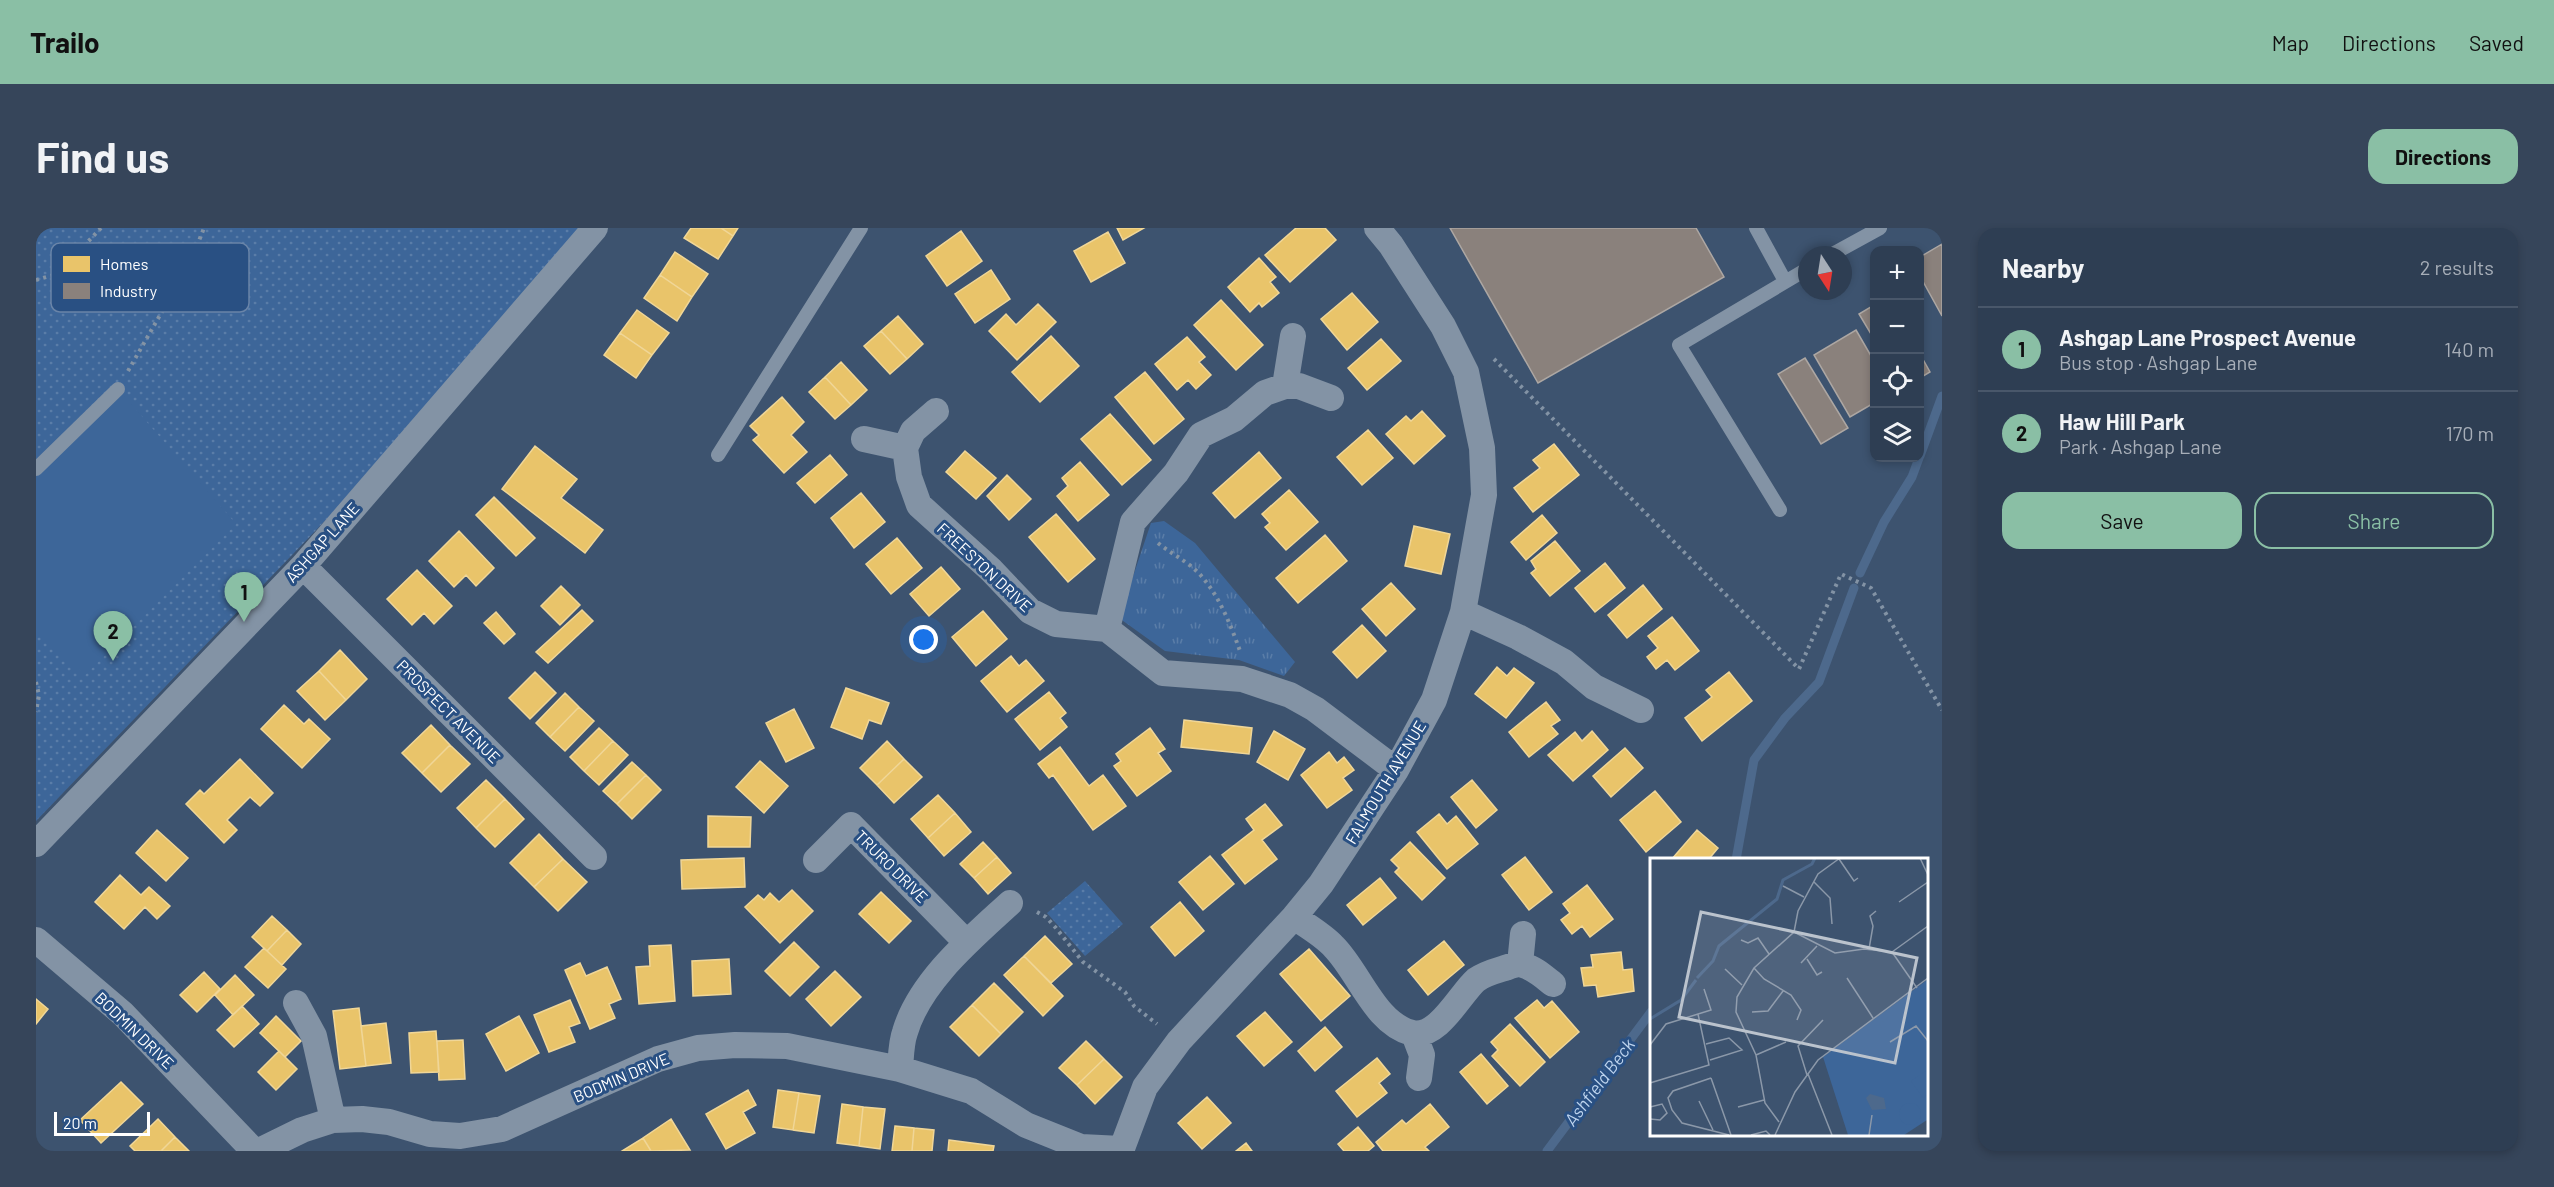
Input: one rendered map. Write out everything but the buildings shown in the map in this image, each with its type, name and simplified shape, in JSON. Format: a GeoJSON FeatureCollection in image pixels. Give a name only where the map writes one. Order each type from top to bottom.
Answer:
{"type":"FeatureCollection","features":[{"type":"Feature","properties":{"kind":"street","name":"ASHGAP LANE"},"geometry":{"type":"LineString","coordinates":[[36,844],[303,566],[595,228]]}},
{"type":"Feature","properties":{"kind":"street","name":"FALMOUTH AVENUE"},"geometry":{"type":"LineString","coordinates":[[1121,1150],[1145,1087],[1179,1041],[1294,917],[1321,884],[1396,770],[1434,700],[1463,612],[1484,495],[1482,448],[1466,372],[1443,326],[1391,245],[1377,228]]}},
{"type":"Feature","properties":{"kind":"street"},"geometry":{"type":"LineString","coordinates":[[1285,386],[1293,336]]}},
{"type":"Feature","properties":{"kind":"street"},"geometry":{"type":"LineString","coordinates":[[1330,399],[1299,386],[1285,386],[1265,393],[1234,419],[1201,435],[1171,480],[1133,522],[1107,629],[1163,673],[1242,679],[1290,695],[1315,709],[1396,770]]}},
{"type":"Feature","properties":{"kind":"street"},"geometry":{"type":"LineString","coordinates":[[864,439],[905,448],[913,431],[936,411]]}},
{"type":"Feature","properties":{"kind":"street","name":"FREESTON DRIVE"},"geometry":{"type":"LineString","coordinates":[[905,448],[909,477],[919,505],[937,524],[991,570],[1030,611],[1056,624],[1107,629]]}},
{"type":"Feature","properties":{"kind":"street","name":"PROSPECT AVENUE"},"geometry":{"type":"LineString","coordinates":[[303,566],[594,857]]}},
{"type":"Feature","properties":{"kind":"street"},"geometry":{"type":"LineString","coordinates":[[1463,612],[1518,636],[1564,662],[1594,687],[1641,710]]}},
{"type":"Feature","properties":{"kind":"street","name":"TRURO DRIVE"},"geometry":{"type":"LineString","coordinates":[[816,860],[851,825],[967,943]]}},
{"type":"Feature","properties":{"kind":"street"},"geometry":{"type":"LineString","coordinates":[[900,1069],[904,1032],[920,996],[967,943],[1010,903]]}},
{"type":"Feature","properties":{"kind":"street"},"geometry":{"type":"LineString","coordinates":[[1294,917],[1334,946],[1356,974],[1377,1009],[1398,1027],[1414,1034],[1441,1022],[1465,990],[1479,978],[1520,964],[1533,969],[1553,984]]}},
{"type":"Feature","properties":{"kind":"street"},"geometry":{"type":"LineString","coordinates":[[1520,964],[1523,934]]}},
{"type":"Feature","properties":{"kind":"street","name":"BODMIN DRIVE"},"geometry":{"type":"LineString","coordinates":[[36,940],[123,1014],[254,1151]]}},
{"type":"Feature","properties":{"kind":"street"},"geometry":{"type":"LineString","coordinates":[[296,1003],[314,1036],[333,1120]]}},
{"type":"Feature","properties":{"kind":"street"},"geometry":{"type":"LineString","coordinates":[[1414,1034],[1422,1055],[1419,1078]]}},
{"type":"Feature","properties":{"kind":"street","name":"BODMIN DRIVE"},"geometry":{"type":"LineString","coordinates":[[259,1151],[302,1130],[333,1120],[362,1119],[389,1122],[460,1144],[502,1129],[658,1059],[698,1048],[735,1045],[787,1046],[900,1069],[971,1091],[1026,1125],[1081,1147],[1121,1150]]}},
{"type":"Feature","properties":{"kind":"lane"},"geometry":{"type":"LineString","coordinates":[[718,455],[861,228]]}},
{"type":"Feature","properties":{"kind":"lane"},"geometry":{"type":"LineString","coordinates":[[1756,228],[1785,280]]}},
{"type":"Feature","properties":{"kind":"lane"},"geometry":{"type":"LineString","coordinates":[[1847,246],[1880,228]]}},
{"type":"Feature","properties":{"kind":"lane"},"geometry":{"type":"LineString","coordinates":[[1780,510],[1679,345],[1798,273]]}},
{"type":"Feature","properties":{"kind":"lane"},"geometry":{"type":"LineString","coordinates":[[36,468],[118,389]]}},
{"type":"Feature","properties":{"kind":"path"},"geometry":{"type":"LineString","coordinates":[[87,243],[101,228]]}},
{"type":"Feature","properties":{"kind":"path"},"geometry":{"type":"LineString","coordinates":[[198,243],[204,228]]}},
{"type":"Feature","properties":{"kind":"path"},"geometry":{"type":"LineString","coordinates":[[36,280],[51,276]]}},
{"type":"Feature","properties":{"kind":"path"},"geometry":{"type":"LineString","coordinates":[[118,389],[162,312]]}},
{"type":"Feature","properties":{"kind":"path"},"geometry":{"type":"LineString","coordinates":[[1491,356],[1799,669],[1841,574],[1871,588],[1942,710]]}},
{"type":"Feature","properties":{"kind":"path"},"geometry":{"type":"LineString","coordinates":[[1133,522],[1194,569],[1214,594],[1231,626],[1240,651],[1242,679]]}},
{"type":"Feature","properties":{"kind":"path"},"geometry":{"type":"LineString","coordinates":[[36,682],[39,695],[36,712]]}},
{"type":"Feature","properties":{"kind":"path"},"geometry":{"type":"LineString","coordinates":[[1010,903],[1046,917],[1083,962],[1125,992],[1134,1006],[1179,1041]]}},
{"type":"Feature","properties":{"kind":"green space"},"geometry":{"type":"Polygon","coordinates":[[[36,228],[585,228],[344,501],[36,821],[36,228]]]}},
{"type":"Feature","properties":{"kind":"green space"},"geometry":{"type":"Polygon","coordinates":[[[118,389],[236,524],[85,675],[36,628],[36,469],[118,389]]]}},
{"type":"Feature","properties":{"kind":"green space"},"geometry":{"type":"Polygon","coordinates":[[[1164,521],[1195,543],[1295,662],[1284,676],[1239,660],[1165,651],[1119,618],[1151,523],[1164,521]]]}},
{"type":"Feature","properties":{"kind":"green space"},"geometry":{"type":"Polygon","coordinates":[[[1085,881],[1123,924],[1085,956],[1047,913],[1085,881]]]}},
{"type":"Feature","properties":{"kind":"waterway","name":"Ashfield Beck"},"geometry":{"type":"LineString","coordinates":[[1924,445],[1942,396]]}},
{"type":"Feature","properties":{"kind":"waterway","name":"Ashfield Beck"},"geometry":{"type":"LineString","coordinates":[[1860,573],[1884,522],[1912,477],[1918,462]]}},
{"type":"Feature","properties":{"kind":"waterway","name":"Ashfield Beck"},"geometry":{"type":"LineString","coordinates":[[1736,858],[1754,760],[1785,718],[1819,682],[1854,588]]}},
{"type":"Feature","properties":{"kind":"waterway","name":"Ashfield Beck"},"geometry":{"type":"LineString","coordinates":[[1547,1151],[1650,1013]]}},
{"type":"Feature","properties":{"kind":"place","name":"Ashgap Lane Prospect Avenue"},"geometry":{"type":"Point","coordinates":[244,622]}},
{"type":"Feature","properties":{"kind":"place","name":"Haw Hill Park"},"geometry":{"type":"Point","coordinates":[113,661]}}]}
